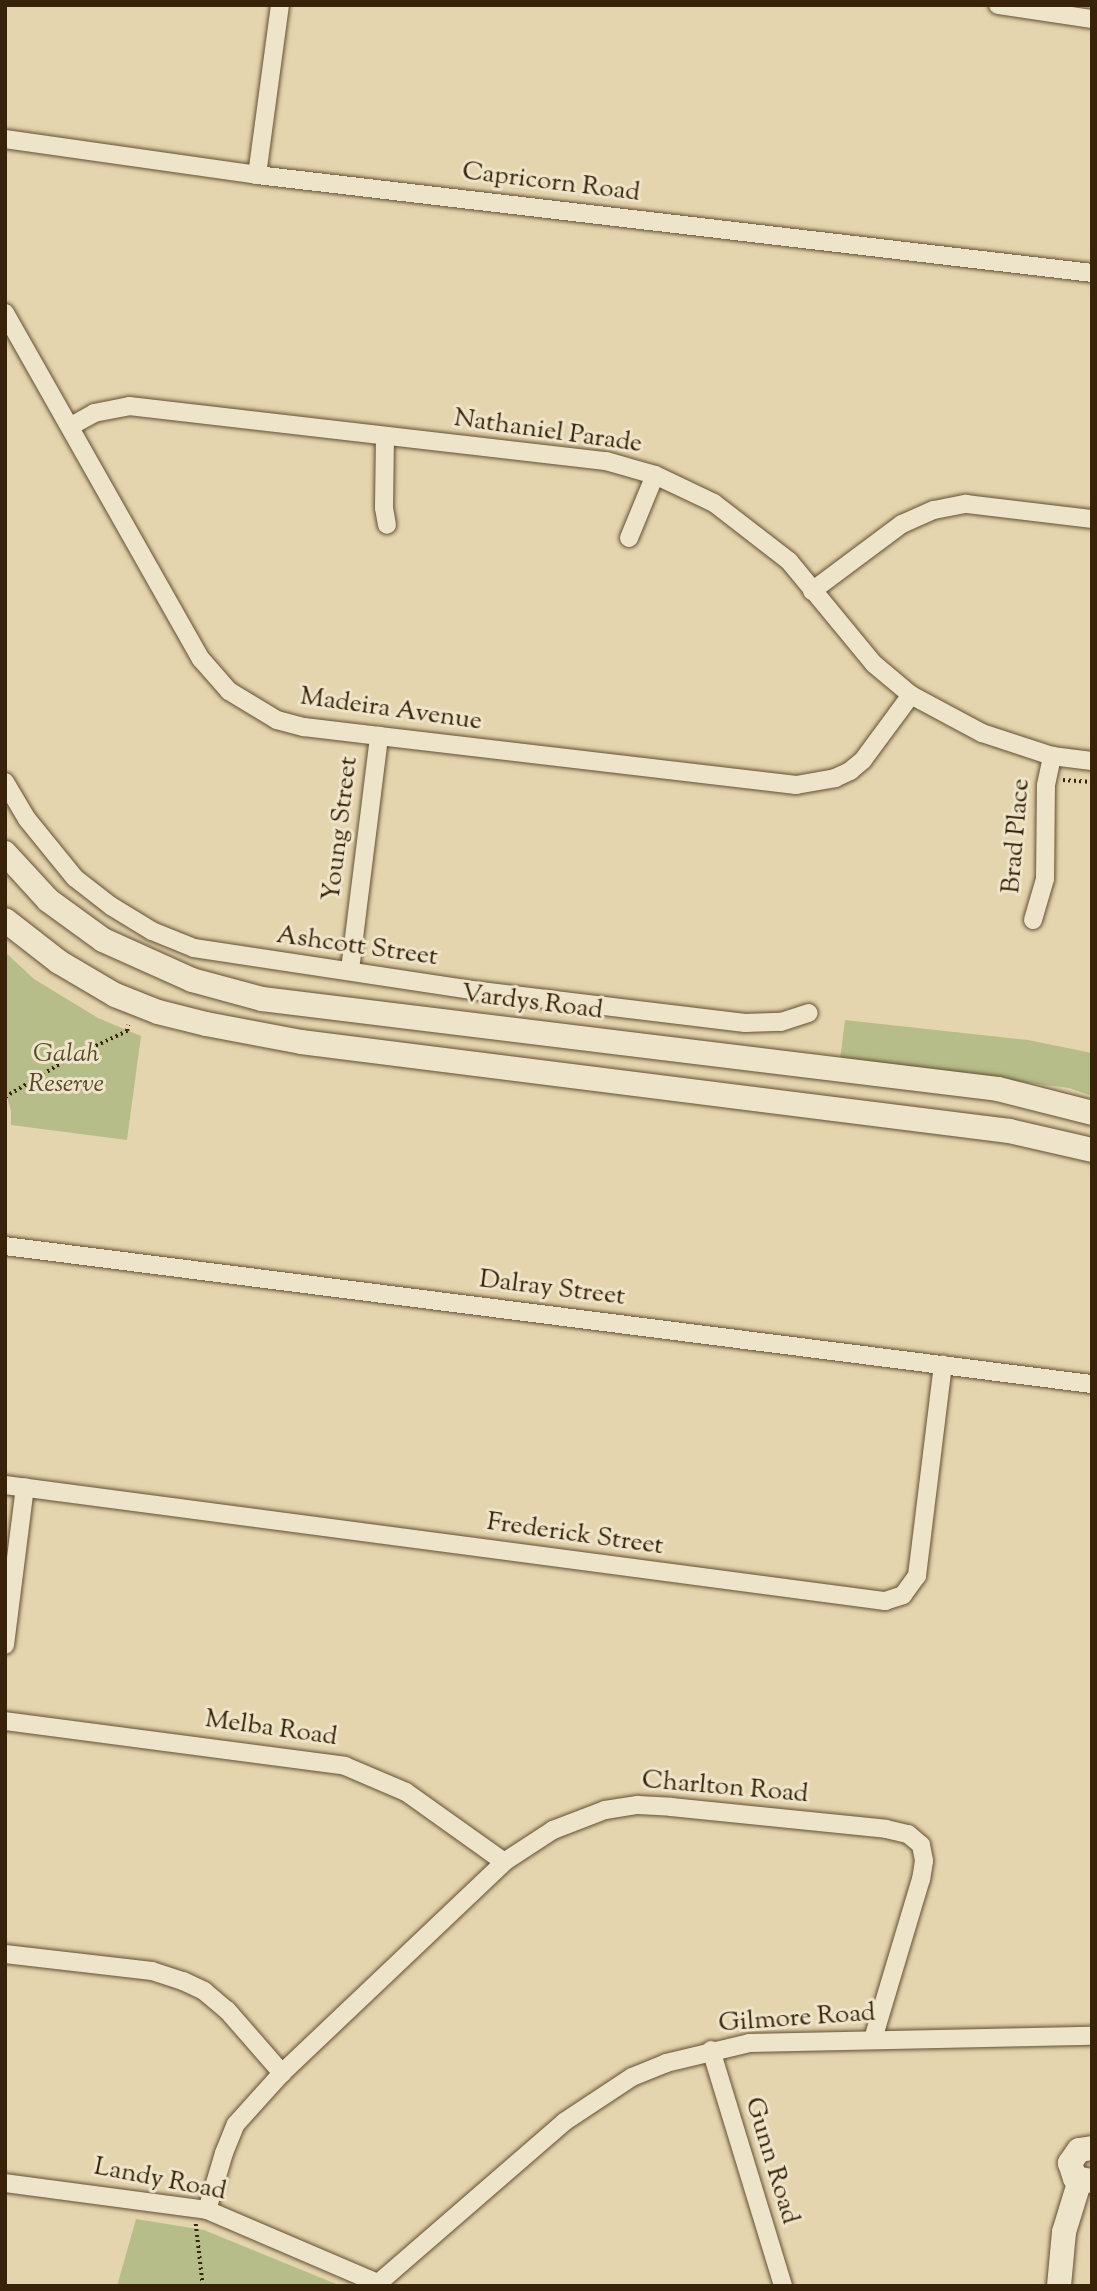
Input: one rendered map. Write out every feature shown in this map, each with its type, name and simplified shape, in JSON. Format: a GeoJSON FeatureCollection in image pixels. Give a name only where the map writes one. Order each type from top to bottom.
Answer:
{"type":"FeatureCollection","features":[{"type":"Feature","properties":{"kind":"main road","name":"Vardys Road"},"geometry":{"type":"LineString","coordinates":[[5,853],[48,900],[103,940],[192,980],[262,999],[998,1089],[1092,1113]]}},
{"type":"Feature","properties":{"kind":"main road"},"geometry":{"type":"LineString","coordinates":[[5,920],[59,962],[115,995],[158,1012],[206,1024],[301,1042],[1009,1131],[1092,1150]]}},
{"type":"Feature","properties":{"kind":"main road"},"geometry":{"type":"LineString","coordinates":[[1059,2286],[1064,2232],[1086,2181],[1072,2173],[1070,2162],[1074,2153],[1091,2146]]}},
{"type":"Feature","properties":{"kind":"street"},"geometry":{"type":"LineString","coordinates":[[257,175],[280,5]]}},
{"type":"Feature","properties":{"kind":"street"},"geometry":{"type":"LineString","coordinates":[[998,5],[1092,19]]}},
{"type":"Feature","properties":{"kind":"street","name":"Capricorn Road"},"geometry":{"type":"LineString","coordinates":[[5,139],[257,175],[1092,272]]}},
{"type":"Feature","properties":{"kind":"street","name":"Madeira Avenue"},"geometry":{"type":"LineString","coordinates":[[5,313],[201,659],[229,691],[277,720],[304,727],[796,785],[835,778],[850,771],[863,760],[911,695]]}},
{"type":"Feature","properties":{"kind":"street","name":"Nathaniel Parade"},"geometry":{"type":"LineString","coordinates":[[71,426],[94,413],[129,406],[606,461],[655,475],[714,503],[789,561],[874,664],[911,695],[982,733],[1052,756],[1092,761]]}},
{"type":"Feature","properties":{"kind":"street"},"geometry":{"type":"LineString","coordinates":[[385,436],[384,508],[387,525]]}},
{"type":"Feature","properties":{"kind":"street"},"geometry":{"type":"LineString","coordinates":[[629,538],[655,475]]}},
{"type":"Feature","properties":{"kind":"street"},"geometry":{"type":"LineString","coordinates":[[812,591],[902,524],[934,510],[966,504],[1092,519]]}},
{"type":"Feature","properties":{"kind":"street","name":"Young Street"},"geometry":{"type":"LineString","coordinates":[[350,970],[379,736]]}},
{"type":"Feature","properties":{"kind":"street","name":"Brad Place"},"geometry":{"type":"LineString","coordinates":[[1033,920],[1045,879],[1046,785],[1052,756]]}},
{"type":"Feature","properties":{"kind":"street","name":"Ashcott Street"},"geometry":{"type":"LineString","coordinates":[[5,782],[27,819],[75,878],[111,906],[152,931],[194,948],[472,990],[745,1023],[781,1022],[809,1013]]}},
{"type":"Feature","properties":{"kind":"street","name":"Dalray Street"},"geometry":{"type":"LineString","coordinates":[[5,1246],[1092,1384]]}},
{"type":"Feature","properties":{"kind":"street","name":"Frederick Street"},"geometry":{"type":"LineString","coordinates":[[5,1485],[884,1601],[903,1595],[917,1576],[943,1366]]}},
{"type":"Feature","properties":{"kind":"street"},"geometry":{"type":"LineString","coordinates":[[5,1644],[25,1487]]}},
{"type":"Feature","properties":{"kind":"street","name":"Melba Road"},"geometry":{"type":"LineString","coordinates":[[5,1721],[345,1766],[374,1775],[406,1792],[504,1862]]}},
{"type":"Feature","properties":{"kind":"street","name":"Charlton Road"},"geometry":{"type":"LineString","coordinates":[[202,2209],[236,2124],[282,2073],[504,1862],[553,1830],[605,1810],[638,1805],[886,1829],[908,1834],[921,1845],[924,1861],[873,2039]]}},
{"type":"Feature","properties":{"kind":"street"},"geometry":{"type":"LineString","coordinates":[[5,1954],[152,1971],[183,1981],[204,1991],[227,2010],[282,2073]]}},
{"type":"Feature","properties":{"kind":"street","name":"Gilmore Road"},"geometry":{"type":"LineString","coordinates":[[376,2284],[564,2122],[600,2095],[632,2077],[711,2050],[749,2043],[1092,2036]]}},
{"type":"Feature","properties":{"kind":"street","name":"Gunn Road"},"geometry":{"type":"LineString","coordinates":[[711,2050],[783,2286]]}},
{"type":"Feature","properties":{"kind":"street","name":"Landy Road"},"geometry":{"type":"LineString","coordinates":[[5,2183],[202,2209],[376,2284]]}},
{"type":"Feature","properties":{"kind":"path"},"geometry":{"type":"LineString","coordinates":[[1063,780],[1092,782]]}},
{"type":"Feature","properties":{"kind":"path"},"geometry":{"type":"LineString","coordinates":[[5,1097],[66,1060],[127,1031],[128,1026]]}},
{"type":"Feature","properties":{"kind":"path"},"geometry":{"type":"LineString","coordinates":[[202,2209],[203,2286]]}},
{"type":"Feature","properties":{"kind":"green space","name":"Galah Reserve"},"geometry":{"type":"Polygon","coordinates":[[[5,952],[34,979],[98,1018],[141,1036],[127,1140],[11,1125],[11,1111],[5,1089],[5,952]]]}},
{"type":"Feature","properties":{"kind":"green space"},"geometry":{"type":"Polygon","coordinates":[[[845,1020],[1028,1040],[1092,1053],[1092,1096],[1069,1088],[840,1059],[845,1020]]]}},
{"type":"Feature","properties":{"kind":"green space"},"geometry":{"type":"Polygon","coordinates":[[[136,2219],[204,2230],[341,2286],[117,2286],[136,2219]]]}}]}
